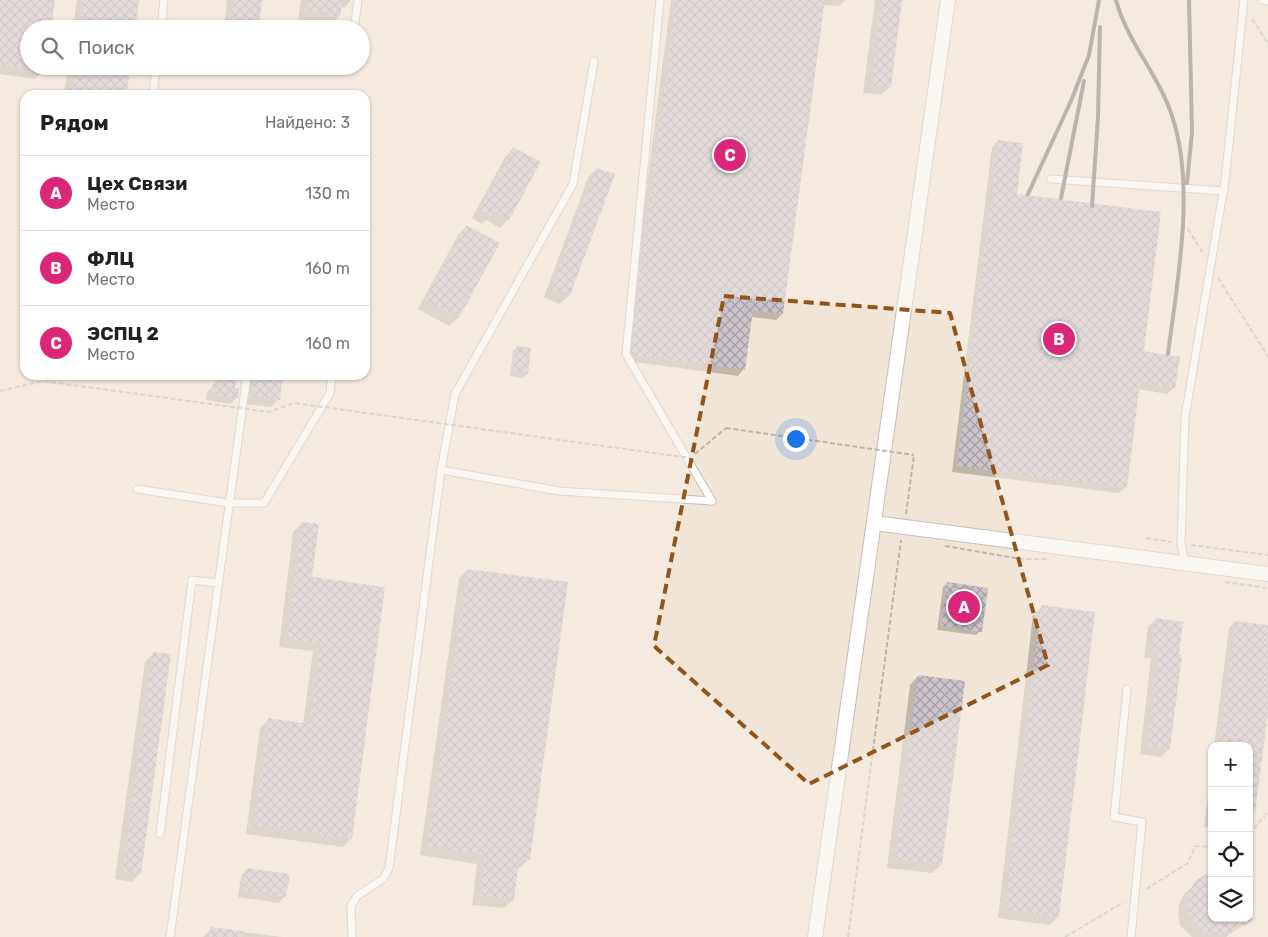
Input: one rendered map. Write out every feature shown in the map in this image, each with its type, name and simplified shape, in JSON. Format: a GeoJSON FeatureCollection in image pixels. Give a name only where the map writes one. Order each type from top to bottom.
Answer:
{"type":"FeatureCollection","features":[{"type":"Feature","properties":{"kind":"street"},"geometry":{"type":"LineString","coordinates":[[816,937],[948,0]]}},
{"type":"Feature","properties":{"kind":"street"},"geometry":{"type":"LineString","coordinates":[[874,523],[902,533],[1268,574]]}},
{"type":"Feature","properties":{"kind":"lane"},"geometry":{"type":"LineString","coordinates":[[162,20],[164,0]]}},
{"type":"Feature","properties":{"kind":"lane"},"geometry":{"type":"LineString","coordinates":[[355,20],[358,0]]}},
{"type":"Feature","properties":{"kind":"lane"},"geometry":{"type":"LineString","coordinates":[[441,470],[559,491],[712,501],[626,354],[660,0]]}},
{"type":"Feature","properties":{"kind":"lane"},"geometry":{"type":"LineString","coordinates":[[1262,0],[1268,1]]}},
{"type":"Feature","properties":{"kind":"lane"},"geometry":{"type":"LineString","coordinates":[[1185,565],[1181,544],[1185,417],[1224,191],[1244,4]]}},
{"type":"Feature","properties":{"kind":"lane"},"geometry":{"type":"LineString","coordinates":[[352,937],[351,906],[357,896],[382,880],[389,868],[441,470],[455,394],[573,184],[594,61]]}},
{"type":"Feature","properties":{"kind":"lane"},"geometry":{"type":"LineString","coordinates":[[153,90],[155,75]]}},
{"type":"Feature","properties":{"kind":"lane"},"geometry":{"type":"LineString","coordinates":[[1051,179],[1224,191]]}},
{"type":"Feature","properties":{"kind":"lane"},"geometry":{"type":"LineString","coordinates":[[170,937],[246,380]]}},
{"type":"Feature","properties":{"kind":"lane"},"geometry":{"type":"LineString","coordinates":[[137,489],[228,503],[264,503],[330,393],[331,380]]}},
{"type":"Feature","properties":{"kind":"lane"},"geometry":{"type":"LineString","coordinates":[[160,834],[192,580],[217,583]]}},
{"type":"Feature","properties":{"kind":"lane"},"geometry":{"type":"LineString","coordinates":[[1127,689],[1114,817],[1142,822],[1130,937]]}},
{"type":"Feature","properties":{"kind":"path"},"geometry":{"type":"LineString","coordinates":[[1244,4],[1268,43]]}},
{"type":"Feature","properties":{"kind":"path"},"geometry":{"type":"LineString","coordinates":[[1188,230],[1268,356]]}},
{"type":"Feature","properties":{"kind":"path"},"geometry":{"type":"LineString","coordinates":[[0,391],[43,381],[269,412],[294,403],[690,458],[726,428],[914,455],[848,937]]}},
{"type":"Feature","properties":{"kind":"path"},"geometry":{"type":"LineString","coordinates":[[902,533],[910,540]]}},
{"type":"Feature","properties":{"kind":"path"},"geometry":{"type":"LineString","coordinates":[[1146,538],[1268,556]]}},
{"type":"Feature","properties":{"kind":"path"},"geometry":{"type":"LineString","coordinates":[[938,545],[1021,559],[1047,559]]}},
{"type":"Feature","properties":{"kind":"path"},"geometry":{"type":"LineString","coordinates":[[1220,582],[1268,588]]}},
{"type":"Feature","properties":{"kind":"path"},"geometry":{"type":"LineString","coordinates":[[1251,832],[1268,812]]}},
{"type":"Feature","properties":{"kind":"highlighted area"},"geometry":{"type":"Polygon","coordinates":[[[724,296],[950,313],[1048,665],[809,784],[654,646],[724,296]]]}},
{"type":"Feature","properties":{"kind":"shaded area"},"geometry":{"type":"Polygon","coordinates":[[[0,0],[1268,0],[1268,937],[0,937],[0,0]]]}},
{"type":"Feature","properties":{"kind":"building"},"geometry":{"type":"Polygon","coordinates":[[[0,0],[55,0],[52,20],[20,20],[20,68],[0,65],[0,0]]]}},
{"type":"Feature","properties":{"kind":"building"},"geometry":{"type":"Polygon","coordinates":[[[83,0],[139,0],[136,20],[81,20],[83,0]]]}},
{"type":"Feature","properties":{"kind":"building"},"geometry":{"type":"Polygon","coordinates":[[[234,0],[262,0],[260,20],[231,20],[234,0]]]}},
{"type":"Feature","properties":{"kind":"building"},"geometry":{"type":"Polygon","coordinates":[[[307,0],[342,0],[340,17],[306,11],[307,0]]]}},
{"type":"Feature","properties":{"kind":"building"},"geometry":{"type":"Polygon","coordinates":[[[676,0],[825,0],[783,314],[753,310],[745,370],[633,355],[631,353],[637,292],[676,0]]]}},
{"type":"Feature","properties":{"kind":"building"},"geometry":{"type":"Polygon","coordinates":[[[882,0],[902,0],[891,87],[871,85],[882,0]]]}},
{"type":"Feature","properties":{"kind":"building"},"geometry":{"type":"Polygon","coordinates":[[[74,75],[129,75],[128,90],[72,90],[74,75]]]}},
{"type":"Feature","properties":{"kind":"building"},"geometry":{"type":"Polygon","coordinates":[[[998,140],[1023,143],[1017,194],[1161,212],[1144,351],[1180,357],[1175,388],[1140,383],[1127,488],[957,466],[998,140]]]}},
{"type":"Feature","properties":{"kind":"building"},"geometry":{"type":"Polygon","coordinates":[[[513,147],[541,162],[509,220],[494,211],[491,216],[479,210],[513,147]]]}},
{"type":"Feature","properties":{"kind":"building"},"geometry":{"type":"Polygon","coordinates":[[[596,168],[615,174],[570,296],[551,289],[596,168]]]}},
{"type":"Feature","properties":{"kind":"building"},"geometry":{"type":"Polygon","coordinates":[[[466,225],[500,243],[459,318],[425,300],[466,225]]]}},
{"type":"Feature","properties":{"kind":"building"},"geometry":{"type":"Polygon","coordinates":[[[517,346],[531,348],[528,374],[513,373],[517,346]]]}},
{"type":"Feature","properties":{"kind":"building"},"geometry":{"type":"Polygon","coordinates":[[[220,380],[236,380],[235,388],[239,388],[238,398],[211,395],[213,384],[219,385],[220,380]]]}},
{"type":"Feature","properties":{"kind":"building"},"geometry":{"type":"Polygon","coordinates":[[[254,380],[282,380],[280,400],[252,397],[254,380]]]}},
{"type":"Feature","properties":{"kind":"building"},"geometry":{"type":"Polygon","coordinates":[[[302,522],[319,524],[312,577],[385,587],[352,839],[254,826],[268,718],[310,724],[321,643],[287,639],[302,522]]]}},
{"type":"Feature","properties":{"kind":"building"},"geometry":{"type":"Polygon","coordinates":[[[467,569],[568,582],[530,860],[519,860],[514,900],[480,896],[485,856],[428,846],[467,569]]]}},
{"type":"Feature","properties":{"kind":"building"},"geometry":{"type":"Polygon","coordinates":[[[947,582],[988,588],[982,632],[941,626],[947,582]]]}},
{"type":"Feature","properties":{"kind":"building"},"geometry":{"type":"Polygon","coordinates":[[[1041,605],[1095,612],[1059,917],[1005,910],[1041,605]]]}},
{"type":"Feature","properties":{"kind":"building"},"geometry":{"type":"Polygon","coordinates":[[[1155,618],[1183,622],[1179,654],[1182,655],[1170,749],[1147,746],[1159,651],[1151,650],[1155,618]]]}},
{"type":"Feature","properties":{"kind":"building"},"geometry":{"type":"Polygon","coordinates":[[[1235,621],[1268,625],[1268,712],[1255,813],[1253,813],[1253,742],[1220,742],[1235,621]]]}},
{"type":"Feature","properties":{"kind":"building"},"geometry":{"type":"Polygon","coordinates":[[[153,652],[171,654],[141,874],[123,871],[153,652]]]}},
{"type":"Feature","properties":{"kind":"building"},"geometry":{"type":"Polygon","coordinates":[[[918,675],[965,681],[942,865],[895,859],[918,675]]]}},
{"type":"Feature","properties":{"kind":"building"},"geometry":{"type":"Polygon","coordinates":[[[247,868],[290,874],[286,897],[244,891],[247,868]]]}},
{"type":"Feature","properties":{"kind":"building"},"geometry":{"type":"Polygon","coordinates":[[[1208,873],[1208,922],[1250,922],[1231,933],[1220,935],[1209,934],[1195,925],[1187,911],[1187,894],[1196,880],[1208,873]]]}},
{"type":"Feature","properties":{"kind":"building"},"geometry":{"type":"Polygon","coordinates":[[[211,927],[243,931],[243,937],[210,937],[211,927]]]}},
{"type":"Feature","properties":{"kind":"railway"},"geometry":{"type":"LineString","coordinates":[[1028,194],[1071,101],[1089,55],[1099,0]]}},
{"type":"Feature","properties":{"kind":"railway"},"geometry":{"type":"LineString","coordinates":[[1116,0],[1128,30],[1166,101],[1179,143],[1184,203],[1180,266],[1168,354]]}},
{"type":"Feature","properties":{"kind":"railway"},"geometry":{"type":"LineString","coordinates":[[1187,183],[1192,132],[1189,0]]}},
{"type":"Feature","properties":{"kind":"railway"},"geometry":{"type":"LineString","coordinates":[[1092,206],[1098,117],[1100,27]]}},
{"type":"Feature","properties":{"kind":"railway"},"geometry":{"type":"LineString","coordinates":[[1061,198],[1084,81]]}},
{"type":"Feature","properties":{"kind":"place","name":"ЭСПЦ 2"},"geometry":{"type":"Point","coordinates":[730,155]}},
{"type":"Feature","properties":{"kind":"place","name":"ФЛЦ"},"geometry":{"type":"Point","coordinates":[1059,339]}},
{"type":"Feature","properties":{"kind":"place","name":"Цех Связи"},"geometry":{"type":"Point","coordinates":[964,607]}}]}
